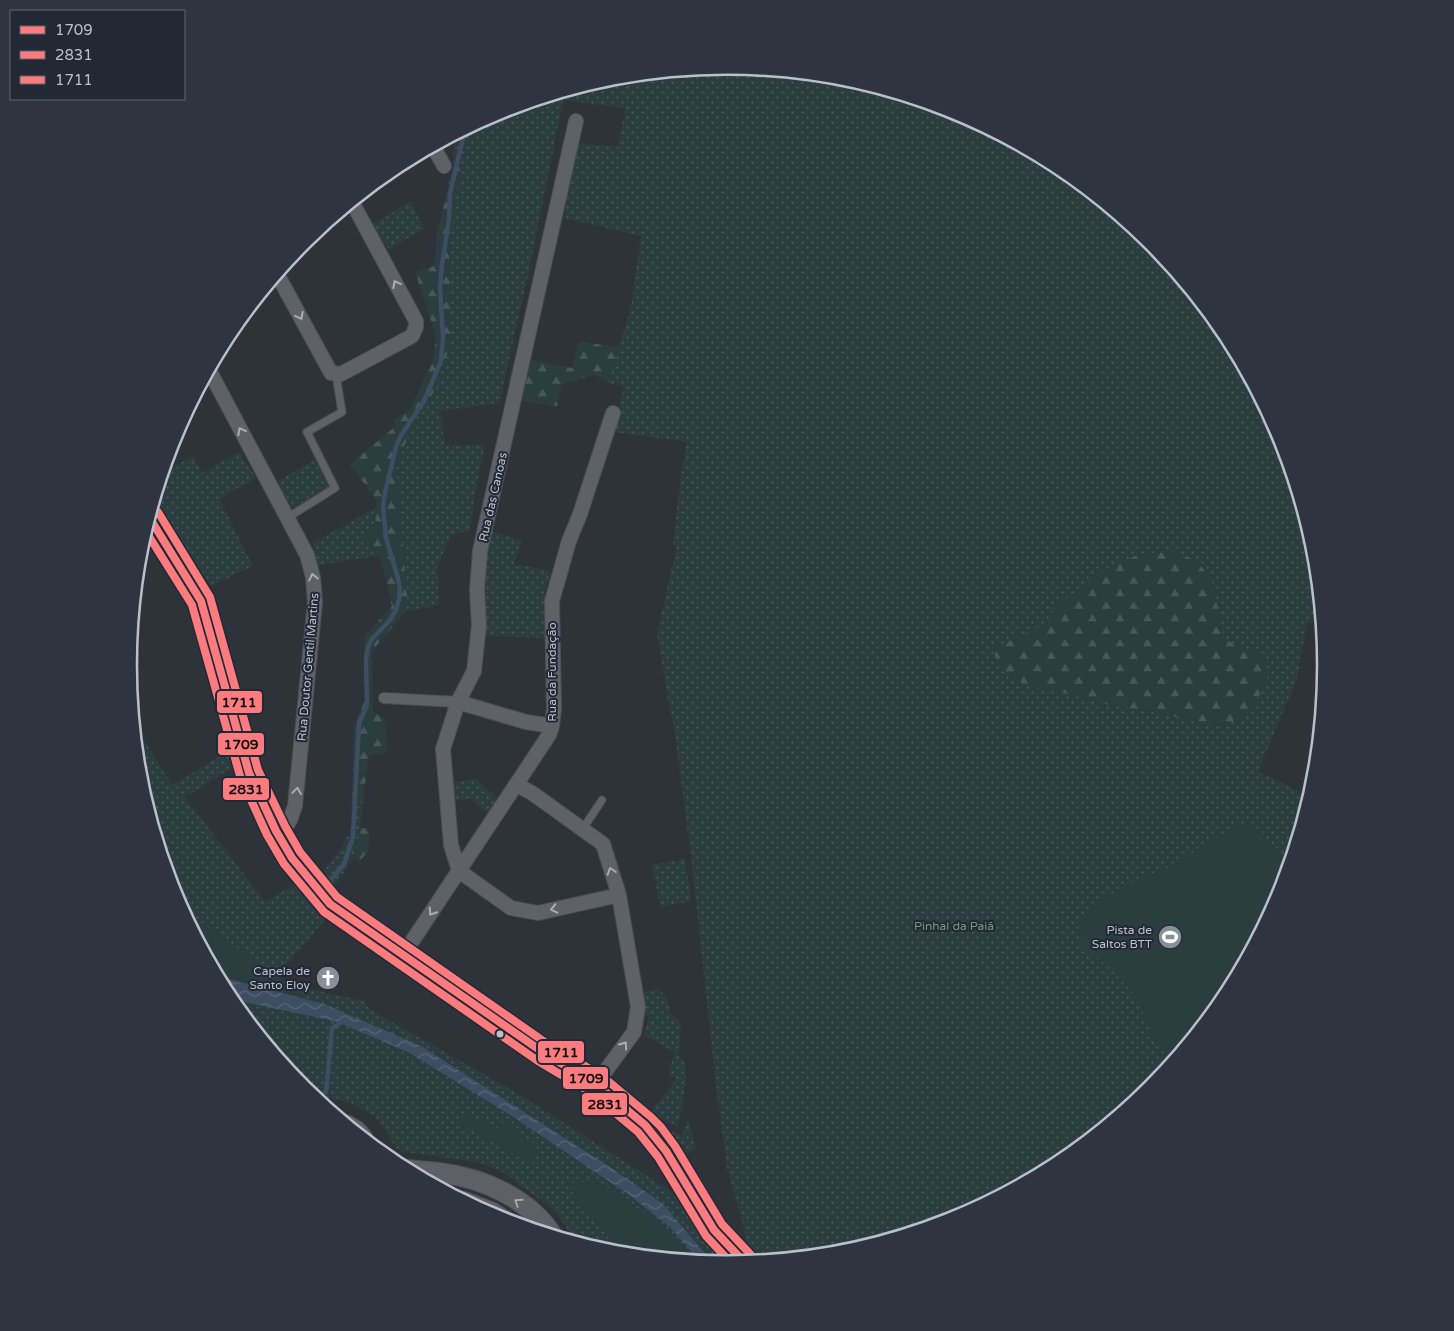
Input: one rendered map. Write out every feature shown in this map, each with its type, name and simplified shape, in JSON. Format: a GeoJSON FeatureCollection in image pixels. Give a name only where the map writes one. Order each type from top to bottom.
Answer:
{"type":"FeatureCollection","features":[{"type":"Feature","properties":{"kind":"main road"},"geometry":{"type":"LineString","coordinates":[[154,525],[201,601],[249,773],[276,831],[292,858],[330,904],[413,964],[544,1053],[596,1084],[653,1133],[714,1230],[738,1256]]}},
{"type":"Feature","properties":{"kind":"main road"},"geometry":{"type":"LineString","coordinates":[[422,1171],[471,1178],[493,1187],[519,1201],[549,1228]]}},
{"type":"Feature","properties":{"kind":"street","name":"Rua das Canoas"},"geometry":{"type":"LineString","coordinates":[[459,871],[452,845],[443,749],[458,702],[474,671],[479,626],[477,590],[480,551],[576,122]]}},
{"type":"Feature","properties":{"kind":"street"},"geometry":{"type":"LineString","coordinates":[[436,152],[444,166]]}},
{"type":"Feature","properties":{"kind":"street"},"geometry":{"type":"LineString","coordinates":[[280,280],[331,373],[341,374],[412,336],[416,327],[416,321],[355,208]]}},
{"type":"Feature","properties":{"kind":"street","name":"Rua Doutor Gentil Martins"},"geometry":{"type":"LineString","coordinates":[[212,376],[307,556],[313,577],[315,602],[295,806],[287,825],[276,831]]}},
{"type":"Feature","properties":{"kind":"street","name":"Rua da Fundação"},"geometry":{"type":"LineString","coordinates":[[403,955],[549,735],[554,709],[552,601],[569,541],[580,514],[613,413]]}},
{"type":"Feature","properties":{"kind":"street"},"geometry":{"type":"LineString","coordinates":[[384,698],[458,702],[526,722],[552,726]]}},
{"type":"Feature","properties":{"kind":"street"},"geometry":{"type":"LineString","coordinates":[[517,785],[532,793],[602,844],[619,895],[638,1007],[634,1032],[596,1084]]}},
{"type":"Feature","properties":{"kind":"street"},"geometry":{"type":"LineString","coordinates":[[459,871],[511,908],[538,913],[619,895]]}},
{"type":"Feature","properties":{"kind":"lane"},"geometry":{"type":"LineString","coordinates":[[287,518],[335,488],[308,432],[342,412],[336,374]]}},
{"type":"Feature","properties":{"kind":"lane"},"geometry":{"type":"LineString","coordinates":[[582,830],[602,800]]}},
{"type":"Feature","properties":{"kind":"green space","name":"Pinhal da Paiã"},"geometry":{"type":"Polygon","coordinates":[[[688,76],[766,76],[842,86],[880,95],[917,106],[988,136],[1022,154],[1086,197],[1145,248],[1171,276],[1218,337],[1238,370],[1257,404],[1286,476],[1306,550],[1312,588],[1315,621],[1307,623],[1297,679],[1258,771],[1303,793],[1297,818],[1273,891],[1257,927],[1218,994],[1195,1025],[1145,1083],[1116,1109],[1086,1134],[1022,1177],[953,1211],[917,1225],[880,1236],[804,1251],[766,1255],[750,1255],[747,1253],[743,1224],[727,1168],[716,1086],[691,855],[674,727],[657,633],[677,546],[673,545],[680,480],[687,442],[614,432],[624,386],[608,383],[631,307],[641,236],[564,218],[576,143],[618,147],[625,108],[563,100],[527,280],[499,403],[440,411],[445,446],[485,444],[470,531],[451,534],[437,568],[439,605],[406,611],[407,595],[396,466],[415,419],[427,407],[451,295],[449,250],[460,170],[453,165],[454,142],[466,136],[537,106],[612,86],[688,76]],[[1172,552],[1138,555],[1041,626],[1009,676],[1032,686],[1089,699],[1217,725],[1225,724],[1254,652],[1228,642],[1223,635],[1212,582],[1172,552]]]}},
{"type":"Feature","properties":{"kind":"green space"},"geometry":{"type":"Polygon","coordinates":[[[453,165],[460,169],[449,250],[451,344],[427,407],[415,419],[396,466],[407,595],[406,611],[372,651],[373,712],[385,718],[387,753],[369,755],[363,799],[352,799],[354,725],[365,700],[364,637],[392,606],[381,560],[362,541],[375,526],[377,501],[350,464],[396,426],[393,420],[410,410],[433,361],[436,336],[415,272],[434,266],[437,235],[453,165]]]}},
{"type":"Feature","properties":{"kind":"green space"},"geometry":{"type":"Polygon","coordinates":[[[411,201],[424,229],[389,249],[371,225],[411,201]]]}},
{"type":"Feature","properties":{"kind":"green space"},"geometry":{"type":"Polygon","coordinates":[[[579,341],[620,348],[608,383],[594,375],[562,384],[557,406],[521,401],[531,360],[572,368],[579,341]]]}},
{"type":"Feature","properties":{"kind":"green space"},"geometry":{"type":"Polygon","coordinates":[[[239,452],[256,478],[219,499],[253,566],[211,586],[159,507],[171,468],[193,456],[202,473],[239,452]]]}},
{"type":"Feature","properties":{"kind":"green space"},"geometry":{"type":"Polygon","coordinates":[[[315,460],[329,487],[293,508],[276,482],[315,460]]]}},
{"type":"Feature","properties":{"kind":"green space"},"geometry":{"type":"Polygon","coordinates":[[[377,507],[375,526],[362,541],[377,556],[318,565],[313,543],[377,507]]]}},
{"type":"Feature","properties":{"kind":"green space"},"geometry":{"type":"Polygon","coordinates":[[[489,530],[522,541],[514,564],[551,571],[545,589],[546,638],[484,636],[482,593],[489,530]]]}},
{"type":"Feature","properties":{"kind":"green space"},"geometry":{"type":"Polygon","coordinates":[[[1164,552],[1194,560],[1203,569],[1210,579],[1214,592],[1223,635],[1233,644],[1259,656],[1267,667],[1268,676],[1261,692],[1253,705],[1242,716],[1229,723],[1198,722],[1040,689],[1024,684],[1003,670],[997,660],[994,648],[1041,626],[1048,621],[1056,606],[1112,565],[1138,555],[1164,552]]]}},
{"type":"Feature","properties":{"kind":"green space"},"geometry":{"type":"Polygon","coordinates":[[[141,736],[172,785],[234,748],[238,764],[185,797],[265,902],[301,881],[330,914],[277,976],[192,917],[168,855],[157,818],[148,781],[141,736]]]}},
{"type":"Feature","properties":{"kind":"green space"},"geometry":{"type":"Polygon","coordinates":[[[477,779],[498,799],[489,814],[470,798],[452,802],[449,783],[477,779]]]}},
{"type":"Feature","properties":{"kind":"green space"},"geometry":{"type":"Polygon","coordinates":[[[352,799],[363,799],[357,852],[335,886],[321,875],[343,845],[351,829],[352,799]]]}},
{"type":"Feature","properties":{"kind":"green space","name":"Pista de Saltos BTT"},"geometry":{"type":"Polygon","coordinates":[[[1247,823],[1261,830],[1284,862],[1257,927],[1238,961],[1218,994],[1172,1054],[1159,1044],[1153,1036],[1138,1001],[1132,992],[1082,943],[1082,918],[1096,903],[1140,878],[1171,867],[1231,828],[1247,823]]]}},
{"type":"Feature","properties":{"kind":"green space"},"geometry":{"type":"Polygon","coordinates":[[[360,828],[369,828],[369,850],[360,861],[353,857],[357,852],[360,828]]]}},
{"type":"Feature","properties":{"kind":"green space"},"geometry":{"type":"Polygon","coordinates":[[[685,859],[691,901],[660,907],[652,865],[685,859]]]}},
{"type":"Feature","properties":{"kind":"green space"},"geometry":{"type":"Polygon","coordinates":[[[192,917],[283,980],[303,988],[301,997],[228,981],[192,917]]]}},
{"type":"Feature","properties":{"kind":"green space"},"geometry":{"type":"Polygon","coordinates":[[[227,978],[301,997],[303,988],[364,1001],[369,1009],[520,1095],[666,1188],[683,1203],[704,1236],[726,1256],[690,1255],[651,1218],[599,1182],[566,1183],[609,1238],[611,1245],[569,1235],[554,1210],[501,1171],[478,1162],[399,1151],[374,1116],[351,1103],[325,1098],[283,1055],[236,994],[227,978]],[[467,1114],[532,1164],[537,1146],[503,1122],[497,1129],[467,1114]]]}},
{"type":"Feature","properties":{"kind":"green space"},"geometry":{"type":"Polygon","coordinates":[[[659,988],[667,999],[670,1013],[681,1022],[679,1054],[676,1053],[685,1063],[686,1082],[678,1127],[650,1114],[676,1079],[669,1074],[674,1052],[644,1035],[649,1016],[642,1015],[643,993],[659,988]]]}},
{"type":"Feature","properties":{"kind":"green space"},"geometry":{"type":"Polygon","coordinates":[[[467,1114],[497,1129],[503,1122],[537,1146],[532,1164],[460,1124],[467,1114]]]}},
{"type":"Feature","properties":{"kind":"green space"},"geometry":{"type":"Polygon","coordinates":[[[688,1119],[696,1149],[682,1155],[669,1131],[682,1135],[688,1119]]]}},
{"type":"Feature","properties":{"kind":"green space"},"geometry":{"type":"Polygon","coordinates":[[[599,1182],[651,1218],[690,1255],[611,1245],[609,1238],[565,1183],[599,1182]]]}},
{"type":"Feature","properties":{"kind":"water"},"geometry":{"type":"Polygon","coordinates":[[[227,979],[324,1004],[421,1046],[610,1167],[663,1204],[707,1255],[694,1255],[671,1228],[628,1194],[512,1116],[408,1052],[335,1021],[241,1001],[227,979]]]}},
{"type":"Feature","properties":{"kind":"waterway"},"geometry":{"type":"LineString","coordinates":[[329,882],[344,864],[353,837],[359,723],[367,705],[366,661],[368,647],[372,639],[390,620],[396,610],[399,599],[398,578],[386,538],[383,505],[400,437],[424,401],[441,361],[443,338],[440,287],[442,265],[449,219],[450,194],[463,138]]}},
{"type":"Feature","properties":{"kind":"waterway"},"geometry":{"type":"LineString","coordinates":[[326,1092],[332,1028],[345,1020]]}},
{"type":"Feature","properties":{"kind":"transit line","name":"1711"},"geometry":{"type":"LineString","coordinates":[[158,512],[210,597],[258,770],[300,852],[337,897],[549,1045],[602,1076],[651,1117],[675,1146],[722,1224],[751,1255]]}},
{"type":"Feature","properties":{"kind":"transit line","name":"1709"},"geometry":{"type":"LineString","coordinates":[[154,525],[201,601],[249,773],[276,831],[292,858],[330,904],[544,1053],[596,1084],[645,1125],[666,1151],[714,1230],[738,1256]]}},
{"type":"Feature","properties":{"kind":"transit line","name":"2831"},"geometry":{"type":"LineString","coordinates":[[151,539],[192,605],[240,776],[267,835],[284,864],[324,912],[538,1061],[590,1092],[638,1132],[658,1157],[706,1236],[725,1256]]}},
{"type":"Feature","properties":{"kind":"place","name":"Pista de Saltos BTT"},"geometry":{"type":"Point","coordinates":[1170,937]}},
{"type":"Feature","properties":{"kind":"place","name":"Capela de Santo Eloy"},"geometry":{"type":"Point","coordinates":[328,978]}}]}
